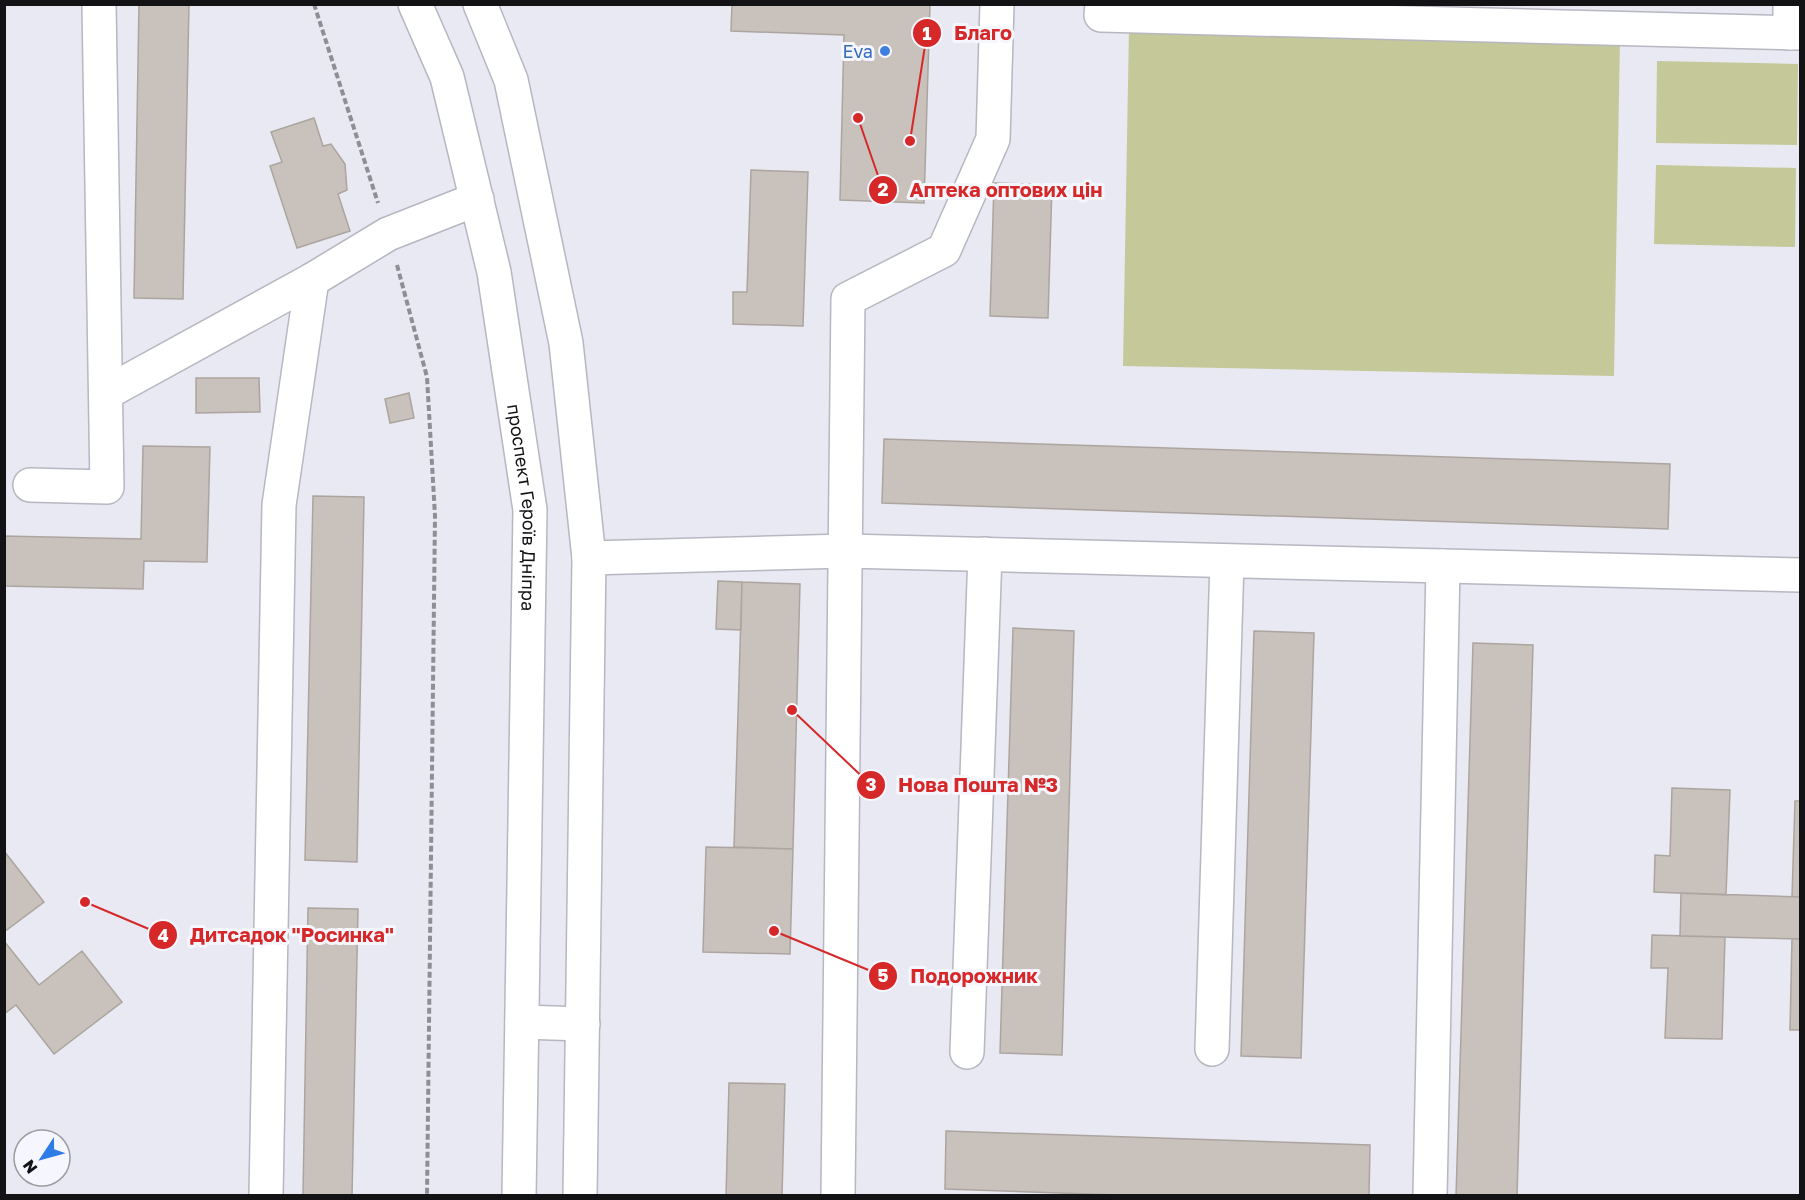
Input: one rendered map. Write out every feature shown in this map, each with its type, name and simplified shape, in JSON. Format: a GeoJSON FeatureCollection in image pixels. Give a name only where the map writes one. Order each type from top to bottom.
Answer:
{"type":"FeatureCollection","features":[{"type":"Feature","properties":{"kind":"street"},"geometry":{"type":"LineString","coordinates":[[30,485],[107,487],[99,4]]}},
{"type":"Feature","properties":{"kind":"street","name":"проспект Героїв Дніпра"},"geometry":{"type":"LineString","coordinates":[[416,4],[447,77],[494,272],[530,510],[519,1196]]}},
{"type":"Feature","properties":{"kind":"street"},"geometry":{"type":"LineString","coordinates":[[480,4],[511,80],[566,343],[589,558],[580,1196]]}},
{"type":"Feature","properties":{"kind":"street"},"geometry":{"type":"LineString","coordinates":[[838,1196],[848,298],[944,250],[993,139],[997,4]]}},
{"type":"Feature","properties":{"kind":"street"},"geometry":{"type":"LineString","coordinates":[[1102,4],[1101,15],[1793,24]]}},
{"type":"Feature","properties":{"kind":"street"},"geometry":{"type":"LineString","coordinates":[[105,393],[312,280],[388,234],[477,199]]}},
{"type":"Feature","properties":{"kind":"street"},"geometry":{"type":"LineString","coordinates":[[266,1196],[279,504],[312,280]]}},
{"type":"Feature","properties":{"kind":"street"},"geometry":{"type":"LineString","coordinates":[[589,558],[846,551],[1800,575]]}},
{"type":"Feature","properties":{"kind":"street"},"geometry":{"type":"LineString","coordinates":[[967,1052],[985,554]]}},
{"type":"Feature","properties":{"kind":"street"},"geometry":{"type":"LineString","coordinates":[[1212,1049],[1227,561]]}},
{"type":"Feature","properties":{"kind":"street"},"geometry":{"type":"LineString","coordinates":[[1430,1196],[1443,566]]}},
{"type":"Feature","properties":{"kind":"street"},"geometry":{"type":"LineString","coordinates":[[522,1022],[583,1024]]}},
{"type":"Feature","properties":{"kind":"path"},"geometry":{"type":"LineString","coordinates":[[314,4],[388,234],[427,377],[435,516],[427,1196]]}},
{"type":"Feature","properties":{"kind":"green space"},"geometry":{"type":"Polygon","coordinates":[[[1129,28],[1620,38],[1614,376],[1123,366],[1129,28]]]}},
{"type":"Feature","properties":{"kind":"green space"},"geometry":{"type":"Polygon","coordinates":[[[1657,61],[1798,64],[1797,145],[1656,143],[1657,61]]]}},
{"type":"Feature","properties":{"kind":"green space"},"geometry":{"type":"Polygon","coordinates":[[[1656,165],[1796,168],[1795,247],[1654,244],[1656,165]]]}},
{"type":"Feature","properties":{"kind":"building"},"geometry":{"type":"Polygon","coordinates":[[[139,4],[189,4],[183,299],[134,298],[139,4]]]}},
{"type":"Feature","properties":{"kind":"building"},"geometry":{"type":"Polygon","coordinates":[[[732,4],[930,4],[924,203],[840,200],[844,35],[731,31],[732,4]]]}},
{"type":"Feature","properties":{"kind":"building"},"geometry":{"type":"Polygon","coordinates":[[[314,118],[323,146],[331,144],[345,164],[347,190],[338,194],[350,231],[297,248],[270,166],[282,162],[271,132],[314,118]]]}},
{"type":"Feature","properties":{"kind":"building"},"geometry":{"type":"Polygon","coordinates":[[[751,170],[808,172],[803,326],[733,324],[733,292],[747,292],[751,170]]]}},
{"type":"Feature","properties":{"kind":"building"},"geometry":{"type":"Polygon","coordinates":[[[994,183],[1052,185],[1048,318],[990,316],[994,183]]]}},
{"type":"Feature","properties":{"kind":"building"},"geometry":{"type":"Polygon","coordinates":[[[196,378],[259,378],[260,412],[196,413],[196,378]]]}},
{"type":"Feature","properties":{"kind":"building"},"geometry":{"type":"Polygon","coordinates":[[[409,393],[414,418],[390,423],[385,399],[409,393]]]}},
{"type":"Feature","properties":{"kind":"building"},"geometry":{"type":"Polygon","coordinates":[[[884,439],[1670,464],[1668,529],[882,503],[884,439]]]}},
{"type":"Feature","properties":{"kind":"building"},"geometry":{"type":"Polygon","coordinates":[[[143,446],[210,447],[207,562],[144,561],[143,589],[4,586],[4,536],[141,539],[143,446]]]}},
{"type":"Feature","properties":{"kind":"building"},"geometry":{"type":"Polygon","coordinates":[[[313,496],[364,497],[357,862],[305,860],[313,496]]]}},
{"type":"Feature","properties":{"kind":"building"},"geometry":{"type":"Polygon","coordinates":[[[718,581],[742,582],[741,630],[716,629],[718,581]]]}},
{"type":"Feature","properties":{"kind":"building"},"geometry":{"type":"Polygon","coordinates":[[[742,582],[800,584],[793,849],[734,847],[742,582]]]}},
{"type":"Feature","properties":{"kind":"building"},"geometry":{"type":"Polygon","coordinates":[[[1013,628],[1074,631],[1062,1055],[1000,1053],[1013,628]]]}},
{"type":"Feature","properties":{"kind":"building"},"geometry":{"type":"Polygon","coordinates":[[[1254,631],[1314,633],[1301,1058],[1241,1056],[1254,631]]]}},
{"type":"Feature","properties":{"kind":"building"},"geometry":{"type":"Polygon","coordinates":[[[1473,643],[1533,645],[1517,1196],[1456,1196],[1473,643]]]}},
{"type":"Feature","properties":{"kind":"building"},"geometry":{"type":"Polygon","coordinates":[[[1672,788],[1730,790],[1726,895],[1654,892],[1655,855],[1670,856],[1672,788]]]}},
{"type":"Feature","properties":{"kind":"building"},"geometry":{"type":"Polygon","coordinates":[[[1795,801],[1800,801],[1800,897],[1792,897],[1795,801]]]}},
{"type":"Feature","properties":{"kind":"building"},"geometry":{"type":"Polygon","coordinates":[[[706,847],[793,849],[790,954],[703,952],[706,847]]]}},
{"type":"Feature","properties":{"kind":"building"},"geometry":{"type":"Polygon","coordinates":[[[4,851],[44,902],[4,932],[4,851]]]}},
{"type":"Feature","properties":{"kind":"building"},"geometry":{"type":"Polygon","coordinates":[[[1681,893],[1800,897],[1800,939],[1680,936],[1681,893]]]}},
{"type":"Feature","properties":{"kind":"building"},"geometry":{"type":"Polygon","coordinates":[[[308,908],[358,909],[352,1196],[303,1196],[308,908]]]}},
{"type":"Feature","properties":{"kind":"building"},"geometry":{"type":"Polygon","coordinates":[[[1652,935],[1725,937],[1722,1039],[1665,1038],[1668,968],[1651,968],[1652,935]]]}},
{"type":"Feature","properties":{"kind":"building"},"geometry":{"type":"Polygon","coordinates":[[[1792,939],[1800,939],[1800,1030],[1790,1030],[1792,939]]]}},
{"type":"Feature","properties":{"kind":"building"},"geometry":{"type":"Polygon","coordinates":[[[4,941],[39,985],[82,951],[122,1002],[54,1054],[16,1005],[4,1014],[4,941]]]}},
{"type":"Feature","properties":{"kind":"building"},"geometry":{"type":"Polygon","coordinates":[[[729,1083],[785,1084],[782,1196],[726,1196],[729,1083]]]}},
{"type":"Feature","properties":{"kind":"building"},"geometry":{"type":"Polygon","coordinates":[[[946,1131],[1370,1145],[1369,1196],[1146,1196],[945,1189],[946,1131]]]}},
{"type":"Feature","properties":{"kind":"place","name":"Eva"},"geometry":{"type":"Point","coordinates":[885,51]}},
{"type":"Feature","properties":{"kind":"place","name":"Аптека оптових цін"},"geometry":{"type":"Point","coordinates":[858,118]}},
{"type":"Feature","properties":{"kind":"place","name":"Благо"},"geometry":{"type":"Point","coordinates":[910,141]}},
{"type":"Feature","properties":{"kind":"place","name":"Нова Пошта №3"},"geometry":{"type":"Point","coordinates":[792,710]}},
{"type":"Feature","properties":{"kind":"place","name":"Дитсадок \"Росинка\""},"geometry":{"type":"Point","coordinates":[85,902]}},
{"type":"Feature","properties":{"kind":"place","name":"Подорожник"},"geometry":{"type":"Point","coordinates":[774,931]}}]}
